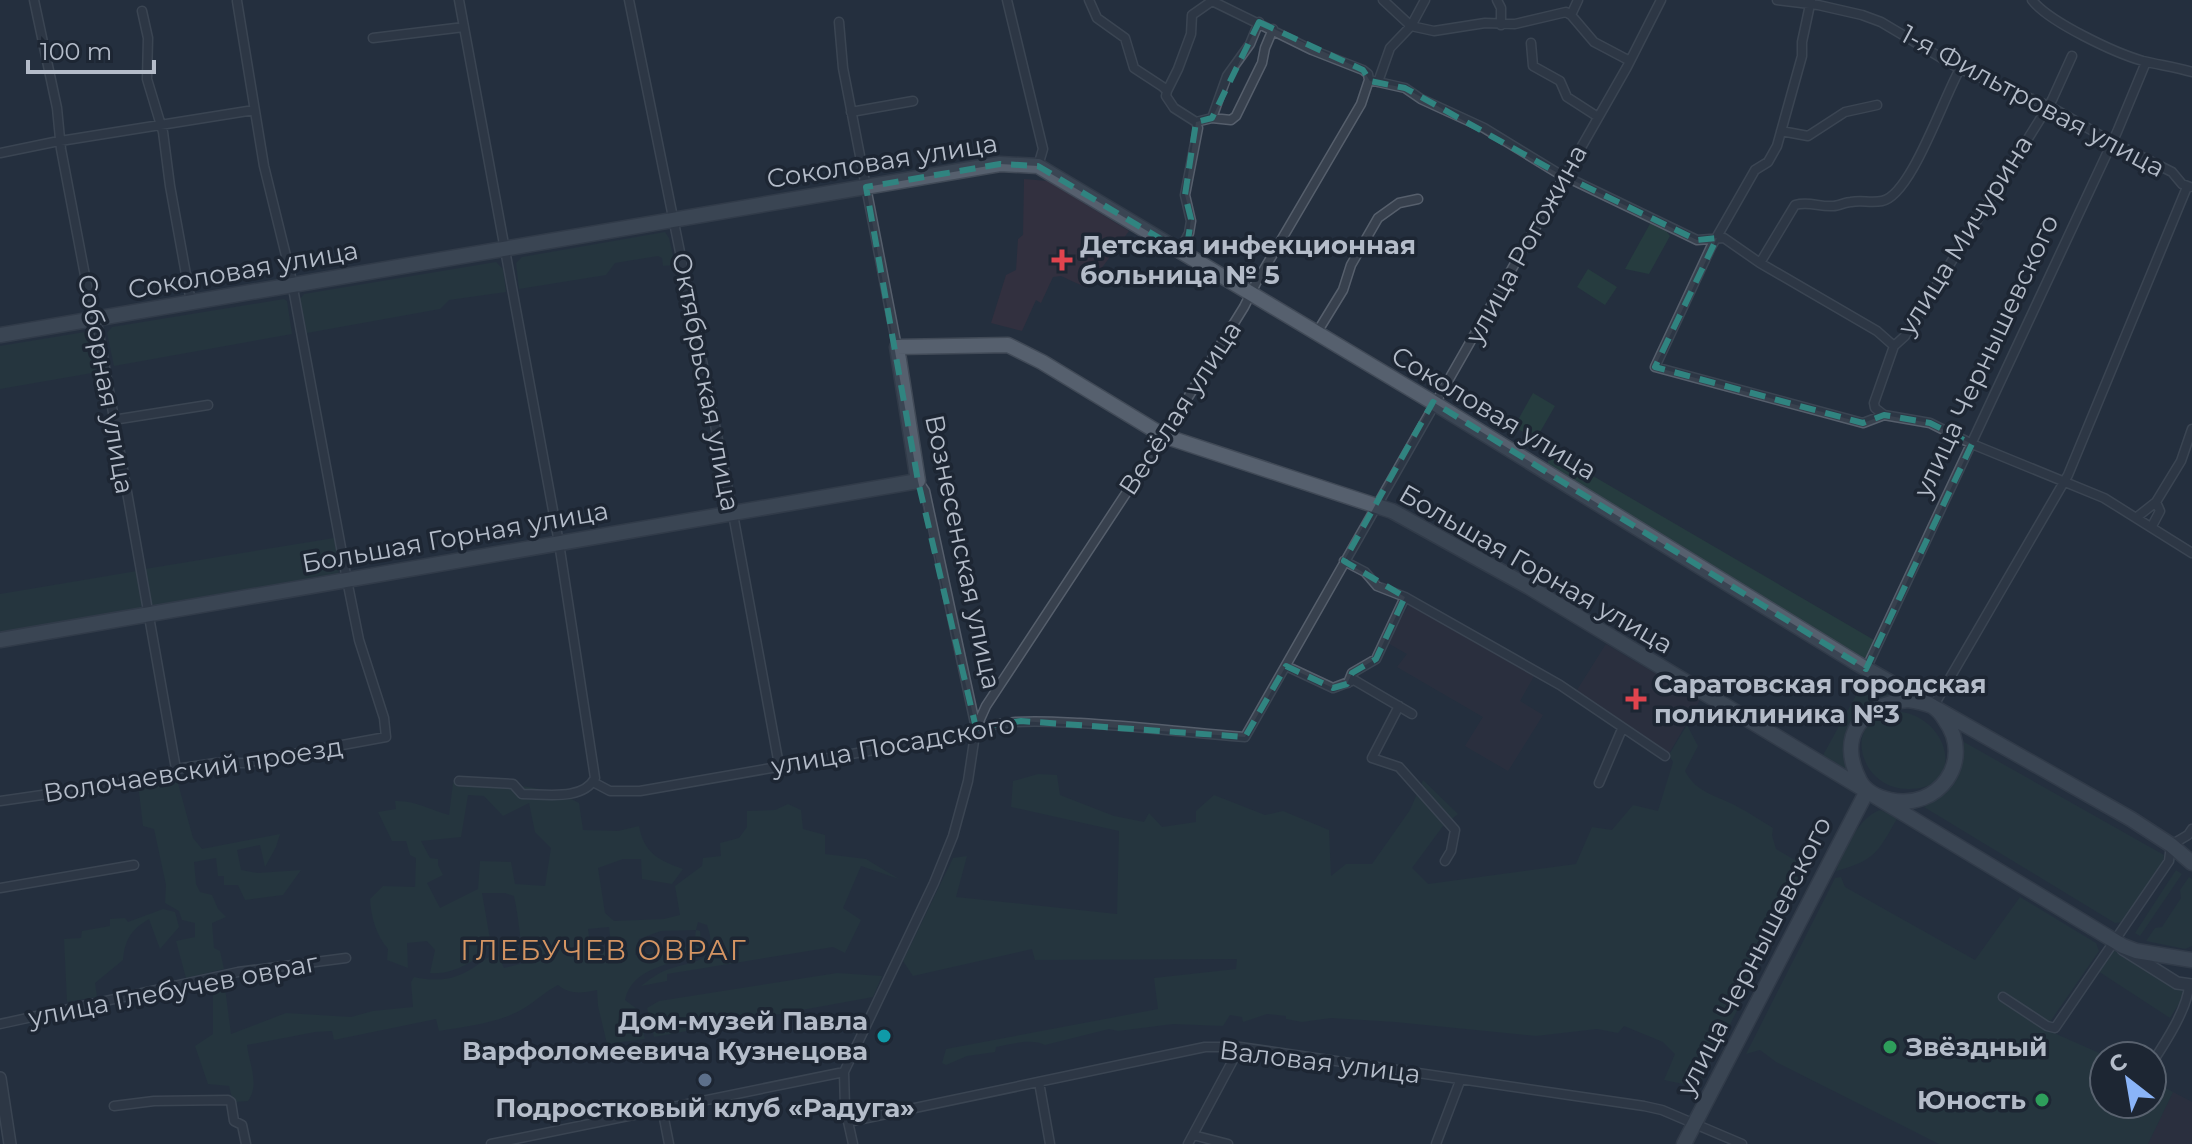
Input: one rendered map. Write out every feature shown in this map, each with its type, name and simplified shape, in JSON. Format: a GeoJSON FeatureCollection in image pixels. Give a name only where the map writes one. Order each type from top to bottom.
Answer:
{"type":"FeatureCollection","features":[{"type":"Feature","properties":{"kind":"main road","name":"Соколовая улица"},"geometry":{"type":"LineString","coordinates":[[0,335],[1000,164],[1038,166],[1434,403],[1866,669],[2131,819],[2192,863]]}},
{"type":"Feature","properties":{"kind":"main road","name":"Большая Горная улица"},"geometry":{"type":"LineString","coordinates":[[897,347],[1008,345],[1042,362],[1164,436],[1378,505],[1529,587],[1865,795],[2113,941],[2136,951],[2191,959]]}},
{"type":"Feature","properties":{"kind":"main road","name":"Вознесенская улица"},"geometry":{"type":"LineString","coordinates":[[897,347],[918,481]]}},
{"type":"Feature","properties":{"kind":"main road","name":"Большая Горная улица"},"geometry":{"type":"LineString","coordinates":[[0,640],[918,481]]}},
{"type":"Feature","properties":{"kind":"main road"},"geometry":{"type":"LineString","coordinates":[[1908,700],[1933,707],[1950,727],[1955,743],[1954,766],[1949,778],[1937,792],[1914,801],[1865,795],[1851,758],[1852,741],[1862,719],[1875,708],[1894,701],[1908,700]]}},
{"type":"Feature","properties":{"kind":"main road","name":"улица Чернышевского"},"geometry":{"type":"LineString","coordinates":[[1684,1144],[1865,795]]}},
{"type":"Feature","properties":{"kind":"street","name":"Соборная улица"},"geometry":{"type":"LineString","coordinates":[[34,0],[57,108],[60,141],[176,769]]}},
{"type":"Feature","properties":{"kind":"street"},"geometry":{"type":"LineString","coordinates":[[459,0],[559,543],[594,780],[579,793],[534,794],[522,794],[513,784],[459,781]]}},
{"type":"Feature","properties":{"kind":"street","name":"Октябрьская улица"},"geometry":{"type":"LineString","coordinates":[[629,0],[733,514],[779,765]]}},
{"type":"Feature","properties":{"kind":"street"},"geometry":{"type":"LineString","coordinates":[[1007,0],[1043,149],[1038,166]]}},
{"type":"Feature","properties":{"kind":"street"},"geometry":{"type":"LineString","coordinates":[[1089,0],[1097,18],[1125,38],[1134,68],[1167,91]]}},
{"type":"Feature","properties":{"kind":"street"},"geometry":{"type":"LineString","coordinates":[[1180,251],[1191,221],[1185,195],[1198,128],[1196,122],[1169,103],[1166,96],[1191,34],[1192,15],[1212,0],[1312,50],[1363,70],[1374,81],[1405,88],[1421,99],[1484,128],[1565,175],[1697,240],[1717,238],[1731,242],[1760,263],[1877,331],[1894,346]]}},
{"type":"Feature","properties":{"kind":"street"},"geometry":{"type":"LineString","coordinates":[[1383,0],[1411,26],[1434,31],[1485,23],[1501,25],[1566,12],[1594,42],[1630,61]]}},
{"type":"Feature","properties":{"kind":"street","name":"Весёлая улица"},"geometry":{"type":"LineString","coordinates":[[976,728],[986,706],[1164,436],[1355,116],[1390,48],[1411,26],[1425,0]]}},
{"type":"Feature","properties":{"kind":"street"},"geometry":{"type":"LineString","coordinates":[[1497,0],[1501,8],[1501,25]]}},
{"type":"Feature","properties":{"kind":"street"},"geometry":{"type":"LineString","coordinates":[[1571,15],[1578,0]]}},
{"type":"Feature","properties":{"kind":"street","name":"улица Рогожина"},"geometry":{"type":"LineString","coordinates":[[1245,737],[1630,61],[1661,0]]}},
{"type":"Feature","properties":{"kind":"street","name":"1-я Фильтровая улица"},"geometry":{"type":"LineString","coordinates":[[1777,0],[1811,2],[1881,22],[1960,69],[2047,105],[2104,135],[2172,172],[2190,187]]}},
{"type":"Feature","properties":{"kind":"street"},"geometry":{"type":"LineString","coordinates":[[2032,0],[2051,17],[2080,33],[2146,62],[2192,72]]}},
{"type":"Feature","properties":{"kind":"street"},"geometry":{"type":"LineString","coordinates":[[237,1],[264,166],[292,285],[347,580]]}},
{"type":"Feature","properties":{"kind":"street"},"geometry":{"type":"LineString","coordinates":[[1811,2],[1802,56],[1773,155],[1755,170],[1717,238],[1655,367],[1863,423],[1884,415],[1930,423],[1972,444],[2104,498],[2192,553]]}},
{"type":"Feature","properties":{"kind":"street"},"geometry":{"type":"LineString","coordinates":[[142,11],[148,38],[147,79],[161,125],[191,302]]}},
{"type":"Feature","properties":{"kind":"street","name":"Вознесенская улица"},"geometry":{"type":"LineString","coordinates":[[839,22],[843,68],[897,347]]}},
{"type":"Feature","properties":{"kind":"street"},"geometry":{"type":"LineString","coordinates":[[1212,118],[1227,76],[1250,44],[1259,22]]}},
{"type":"Feature","properties":{"kind":"street"},"geometry":{"type":"LineString","coordinates":[[373,38],[464,27]]}},
{"type":"Feature","properties":{"kind":"street"},"geometry":{"type":"LineString","coordinates":[[1196,122],[1212,118],[1231,120],[1236,116],[1262,63],[1273,29]]}},
{"type":"Feature","properties":{"kind":"street"},"geometry":{"type":"LineString","coordinates":[[1531,43],[1533,66],[1560,81],[1567,97],[1598,117]]}},
{"type":"Feature","properties":{"kind":"street","name":"улица Мичурина"},"geometry":{"type":"LineString","coordinates":[[1884,415],[1875,408],[1874,403],[1894,346],[1905,336],[2047,105],[2072,56]]}},
{"type":"Feature","properties":{"kind":"street","name":"улица Чернышевского"},"geometry":{"type":"LineString","coordinates":[[1866,669],[2112,142],[2146,62]]}},
{"type":"Feature","properties":{"kind":"street"},"geometry":{"type":"LineString","coordinates":[[1760,263],[1795,205],[1812,202],[1833,206],[1858,201],[1870,203],[1886,201],[1897,195],[1913,169],[1960,69]]}},
{"type":"Feature","properties":{"kind":"street"},"geometry":{"type":"LineString","coordinates":[[851,112],[913,101]]}},
{"type":"Feature","properties":{"kind":"street"},"geometry":{"type":"LineString","coordinates":[[1781,131],[1808,136],[1845,112],[1877,105]]}},
{"type":"Feature","properties":{"kind":"street"},"geometry":{"type":"LineString","coordinates":[[0,153],[254,110]]}},
{"type":"Feature","properties":{"kind":"street"},"geometry":{"type":"LineString","coordinates":[[1933,707],[2064,482],[2190,187]]}},
{"type":"Feature","properties":{"kind":"street"},"geometry":{"type":"LineString","coordinates":[[1316,334],[1343,290],[1351,265],[1378,218],[1399,203],[1418,199]]}},
{"type":"Feature","properties":{"kind":"street"},"geometry":{"type":"LineString","coordinates":[[113,420],[208,405]]}},
{"type":"Feature","properties":{"kind":"street"},"geometry":{"type":"LineString","coordinates":[[2137,517],[2156,502],[2181,461],[2192,429]]}},
{"type":"Feature","properties":{"kind":"street","name":"Вознесенская улица"},"geometry":{"type":"LineString","coordinates":[[844,1072],[934,883],[953,836],[968,781],[976,728],[925,491],[918,481]]}},
{"type":"Feature","properties":{"kind":"street"},"geometry":{"type":"LineString","coordinates":[[2152,526],[2160,511],[2156,502]]}},
{"type":"Feature","properties":{"kind":"street"},"geometry":{"type":"LineString","coordinates":[[1344,561],[1365,572],[1377,586],[1405,597],[1560,685],[1665,756]]}},
{"type":"Feature","properties":{"kind":"street","name":"Волочаевский проезд"},"geometry":{"type":"LineString","coordinates":[[0,801],[132,782],[176,769],[216,763],[244,763],[386,737],[384,718],[359,640],[347,580]]}},
{"type":"Feature","properties":{"kind":"street"},"geometry":{"type":"LineString","coordinates":[[1347,684],[1352,673],[1376,659],[1405,597]]}},
{"type":"Feature","properties":{"kind":"street"},"geometry":{"type":"LineString","coordinates":[[1286,666],[1333,688],[1354,680],[1412,714]]}},
{"type":"Feature","properties":{"kind":"street"},"geometry":{"type":"LineString","coordinates":[[1399,706],[1372,758],[1399,767],[1455,830],[1451,851],[1445,861]]}},
{"type":"Feature","properties":{"kind":"street","name":"улица Посадского"},"geometry":{"type":"LineString","coordinates":[[594,780],[610,791],[640,791],[960,735],[976,728],[1021,721],[1154,727],[1245,737]]}},
{"type":"Feature","properties":{"kind":"street"},"geometry":{"type":"LineString","coordinates":[[1599,783],[1622,729]]}},
{"type":"Feature","properties":{"kind":"street"},"geometry":{"type":"LineString","coordinates":[[2003,997],[2055,1028],[2169,861],[2171,845],[2192,829]]}},
{"type":"Feature","properties":{"kind":"street"},"geometry":{"type":"LineString","coordinates":[[0,888],[134,865]]}},
{"type":"Feature","properties":{"kind":"street"},"geometry":{"type":"LineString","coordinates":[[2113,941],[2177,983],[2191,985],[2166,1040]]}},
{"type":"Feature","properties":{"kind":"street","name":"улица Глебучев овраг"},"geometry":{"type":"LineString","coordinates":[[0,1024],[238,972],[346,958]]}},
{"type":"Feature","properties":{"kind":"street","name":"Валовая улица"},"geometry":{"type":"LineString","coordinates":[[848,1122],[1205,1047],[1240,1047],[1644,1106],[1662,1110],[1742,1144]]}},
{"type":"Feature","properties":{"kind":"street"},"geometry":{"type":"LineString","coordinates":[[1190,1140],[1240,1047]]}},
{"type":"Feature","properties":{"kind":"street"},"geometry":{"type":"LineString","coordinates":[[491,1144],[844,1072],[853,1144]]}},
{"type":"Feature","properties":{"kind":"street"},"geometry":{"type":"LineString","coordinates":[[0,1078],[3,1117],[10,1144]]}},
{"type":"Feature","properties":{"kind":"street"},"geometry":{"type":"LineString","coordinates":[[1436,1144],[1460,1081]]}},
{"type":"Feature","properties":{"kind":"street"},"geometry":{"type":"LineString","coordinates":[[1039,1082],[1050,1144]]}},
{"type":"Feature","properties":{"kind":"street"},"geometry":{"type":"LineString","coordinates":[[114,1106],[154,1101],[228,1100],[234,1121],[242,1125],[246,1144]]}},
{"type":"Feature","properties":{"kind":"street"},"geometry":{"type":"LineString","coordinates":[[662,1108],[669,1144]]}},
{"type":"Feature","properties":{"kind":"street"},"geometry":{"type":"LineString","coordinates":[[1190,1140],[1228,1144]]}},
{"type":"Feature","properties":{"kind":"highlighted area"},"geometry":{"type":"Polygon","coordinates":[[[1259,22],[1363,70],[1370,81],[1405,88],[1556,172],[1697,240],[1717,238],[1655,367],[1863,423],[1884,415],[1930,423],[1972,444],[1866,669],[1433,402],[1344,561],[1405,597],[1376,659],[1352,673],[1347,684],[1333,688],[1286,666],[1245,737],[1021,721],[976,728],[918,481],[866,187],[1000,164],[1038,166],[1186,254],[1191,219],[1185,195],[1196,122],[1212,118],[1259,22]]]}},
{"type":"Feature","properties":{"kind":"shaded area","name":"Детская инфекционная больница № 5"},"geometry":{"type":"Polygon","coordinates":[[[1024,179],[1048,181],[1129,231],[1087,288],[1061,276],[1053,277],[1041,303],[1036,300],[1022,331],[991,323],[1006,275],[1016,270],[1018,239],[1023,235],[1024,179]]]}},
{"type":"Feature","properties":{"kind":"shaded area"},"geometry":{"type":"Polygon","coordinates":[[[1410,604],[1534,676],[1520,701],[1543,715],[1508,771],[1465,746],[1483,717],[1397,667],[1407,654],[1386,642],[1410,604]]]}},
{"type":"Feature","properties":{"kind":"shaded area","name":"Саратовская городская поликлиника №3"},"geometry":{"type":"Polygon","coordinates":[[[1606,644],[1700,700],[1668,755],[1572,698],[1606,644]]]}},
{"type":"Feature","properties":{"kind":"shaded area"},"geometry":{"type":"Polygon","coordinates":[[[2173,1092],[2192,1102],[2192,1144],[2148,1144],[2160,1120],[2168,1120],[2168,1102],[2173,1092]]]}},
{"type":"Feature","properties":{"kind":"green space"},"geometry":{"type":"Polygon","coordinates":[[[1651,222],[1664,228],[1670,236],[1649,274],[1625,269],[1651,222]]]}},
{"type":"Feature","properties":{"kind":"green space"},"geometry":{"type":"Polygon","coordinates":[[[665,232],[675,265],[663,266],[662,258],[658,256],[615,263],[606,275],[519,289],[516,263],[522,257],[665,232]]]}},
{"type":"Feature","properties":{"kind":"green space"},"geometry":{"type":"Polygon","coordinates":[[[496,262],[503,269],[506,292],[449,300],[440,309],[307,333],[300,299],[304,294],[496,262]]]}},
{"type":"Feature","properties":{"kind":"green space"},"geometry":{"type":"Polygon","coordinates":[[[1588,269],[1617,287],[1605,305],[1577,287],[1588,269]]]}},
{"type":"Feature","properties":{"kind":"green space"},"geometry":{"type":"Polygon","coordinates":[[[284,299],[287,301],[292,334],[114,366],[107,333],[112,327],[284,299]]]}},
{"type":"Feature","properties":{"kind":"green space"},"geometry":{"type":"Polygon","coordinates":[[[91,331],[98,372],[0,389],[0,346],[91,331]]]}},
{"type":"Feature","properties":{"kind":"green space"},"geometry":{"type":"Polygon","coordinates":[[[1533,393],[1555,406],[1536,439],[1514,427],[1533,393]]]}},
{"type":"Feature","properties":{"kind":"green space"},"geometry":{"type":"Polygon","coordinates":[[[1552,452],[1874,640],[1866,657],[1861,658],[1548,466],[1552,452]]]}},
{"type":"Feature","properties":{"kind":"green space"},"geometry":{"type":"Polygon","coordinates":[[[334,538],[340,569],[337,575],[154,606],[151,603],[145,569],[334,538]]]}},
{"type":"Feature","properties":{"kind":"green space"},"geometry":{"type":"Polygon","coordinates":[[[137,571],[140,608],[0,633],[0,594],[137,571]]]}},
{"type":"Feature","properties":{"kind":"green space"},"geometry":{"type":"Polygon","coordinates":[[[1865,679],[1892,693],[1867,704],[1851,722],[1844,744],[1849,768],[1847,772],[1822,757],[1865,679]]]}},
{"type":"Feature","properties":{"kind":"green space"},"geometry":{"type":"Polygon","coordinates":[[[1902,712],[1919,718],[1941,740],[1945,767],[1938,779],[1926,786],[1908,789],[1890,786],[1876,777],[1866,764],[1862,750],[1863,735],[1869,723],[1882,715],[1902,712]]]}},
{"type":"Feature","properties":{"kind":"green space"},"geometry":{"type":"Polygon","coordinates":[[[1687,725],[1698,746],[1685,771],[1690,779],[1695,785],[1773,828],[1776,849],[1800,863],[1808,872],[1698,1087],[1664,1080],[1675,1054],[1663,1042],[1624,1026],[1618,1033],[1597,1029],[1536,1036],[1331,1018],[1302,1022],[1267,1014],[1243,1022],[1242,1017],[1230,1015],[1223,1026],[1173,1024],[1118,1031],[1109,1029],[1045,1045],[1015,1043],[996,1047],[995,1052],[967,1056],[946,1065],[942,1063],[946,1049],[1158,1009],[1154,978],[1236,969],[1237,959],[1035,960],[1032,949],[913,976],[903,961],[953,858],[967,856],[956,897],[1117,914],[1119,831],[1011,807],[1013,781],[1038,774],[1057,775],[1060,795],[1114,816],[1144,822],[1149,813],[1162,827],[1196,822],[1196,811],[1214,795],[1265,815],[1283,811],[1329,830],[1331,876],[1346,864],[1372,864],[1410,810],[1423,780],[1458,814],[1443,826],[1412,868],[1428,884],[1576,864],[1592,827],[1612,830],[1633,805],[1658,811],[1673,762],[1669,755],[1687,725]]]}},
{"type":"Feature","properties":{"kind":"green space"},"geometry":{"type":"Polygon","coordinates":[[[1964,742],[2164,855],[2163,862],[2122,922],[2115,923],[1924,807],[1956,781],[1964,742]]]}},
{"type":"Feature","properties":{"kind":"green space"},"geometry":{"type":"Polygon","coordinates":[[[176,776],[193,838],[202,849],[280,834],[265,867],[260,845],[237,850],[241,870],[258,873],[301,870],[283,895],[245,900],[238,885],[224,885],[224,876],[218,876],[216,858],[194,862],[200,892],[212,895],[218,909],[226,917],[212,923],[214,948],[220,951],[224,969],[186,978],[176,941],[195,937],[195,923],[182,920],[179,911],[165,903],[166,885],[154,829],[143,826],[138,784],[176,776]]]}},
{"type":"Feature","properties":{"kind":"green space"},"geometry":{"type":"Polygon","coordinates":[[[453,783],[502,785],[550,791],[579,803],[583,830],[618,831],[639,826],[644,843],[654,854],[683,869],[672,884],[642,879],[641,859],[623,859],[598,868],[605,913],[614,921],[664,919],[680,915],[675,886],[702,866],[703,858],[721,856],[720,843],[739,838],[747,827],[747,811],[775,810],[788,804],[801,810],[803,829],[825,835],[825,854],[866,859],[899,879],[861,866],[843,908],[861,920],[845,953],[833,947],[667,974],[667,981],[641,986],[661,972],[697,961],[708,953],[710,937],[707,925],[698,922],[696,930],[700,931],[702,951],[646,973],[629,988],[625,1000],[637,1009],[645,1039],[607,1044],[597,990],[576,992],[558,985],[516,1012],[473,1025],[439,1031],[436,1019],[334,1040],[332,1031],[247,1045],[253,1081],[248,1101],[233,1102],[229,1086],[208,1084],[195,1046],[213,1034],[213,985],[217,981],[224,980],[231,1034],[286,1013],[351,1017],[373,1011],[413,1007],[411,982],[414,977],[438,980],[458,976],[496,951],[504,968],[524,963],[514,896],[505,893],[482,893],[491,945],[471,962],[455,970],[430,973],[435,950],[427,941],[407,943],[408,968],[387,960],[388,949],[375,926],[370,899],[383,886],[415,887],[416,858],[410,855],[406,841],[392,841],[378,812],[396,809],[395,801],[402,801],[449,815],[453,783]],[[468,795],[461,837],[421,841],[430,858],[438,859],[443,875],[427,883],[440,908],[478,889],[480,861],[511,862],[515,884],[545,886],[551,848],[535,832],[529,803],[503,816],[484,796],[468,795]],[[609,927],[588,929],[591,951],[612,952],[609,927]],[[696,930],[661,931],[639,939],[635,955],[694,945],[696,930]]]}},
{"type":"Feature","properties":{"kind":"green space"},"geometry":{"type":"Polygon","coordinates":[[[1880,810],[1898,817],[1875,853],[1860,863],[1836,871],[1859,827],[1880,810]]]}},
{"type":"Feature","properties":{"kind":"green space"},"geometry":{"type":"Polygon","coordinates":[[[2176,870],[2182,874],[2140,936],[2135,933],[2176,870]]]}},
{"type":"Feature","properties":{"kind":"green space"},"geometry":{"type":"Polygon","coordinates":[[[1841,877],[1845,887],[1975,960],[2020,897],[2096,943],[2099,951],[2045,1029],[2088,1048],[2088,1120],[2160,1120],[2148,1144],[1939,1144],[1776,1062],[1760,1050],[1746,1054],[1835,878],[1841,877]]]}},
{"type":"Feature","properties":{"kind":"green space"},"geometry":{"type":"Polygon","coordinates":[[[2189,877],[2192,879],[2192,946],[2185,949],[2146,941],[2155,928],[2162,927],[2181,898],[2180,890],[2189,877]]]}},
{"type":"Feature","properties":{"kind":"green space"},"geometry":{"type":"Polygon","coordinates":[[[163,909],[175,912],[179,927],[160,949],[149,919],[130,936],[123,960],[95,983],[97,997],[67,1002],[64,939],[81,938],[82,931],[110,926],[110,919],[125,918],[128,922],[163,909]]]}},
{"type":"Feature","properties":{"kind":"green space"},"geometry":{"type":"Polygon","coordinates":[[[2114,949],[2182,989],[2183,997],[2170,1018],[2098,971],[2114,949]]]}},
{"type":"Feature","properties":{"kind":"green space"},"geometry":{"type":"Polygon","coordinates":[[[837,973],[882,976],[873,997],[654,1037],[647,1008],[659,1001],[837,973]]]}},
{"type":"Feature","properties":{"kind":"place","name":"Детская инфекционная больница № 5"},"geometry":{"type":"Point","coordinates":[1062,260]}},
{"type":"Feature","properties":{"kind":"place","name":"Саратовская городская поликлиника №3"},"geometry":{"type":"Point","coordinates":[1636,699]}},
{"type":"Feature","properties":{"kind":"place","name":"Дом-музей Павла Варфоломеевича Кузнецова"},"geometry":{"type":"Point","coordinates":[884,1036]}},
{"type":"Feature","properties":{"kind":"place","name":"Звёздный"},"geometry":{"type":"Point","coordinates":[1890,1047]}},
{"type":"Feature","properties":{"kind":"place","name":"Подростковый клуб «Радуга»"},"geometry":{"type":"Point","coordinates":[705,1080]}},
{"type":"Feature","properties":{"kind":"place","name":"Юность"},"geometry":{"type":"Point","coordinates":[2042,1100]}},
{"type":"Feature","properties":{"kind":"district","name":"ГЛЕБУЧЕВ ОВРАГ"},"geometry":{"type":"Point","coordinates":[604,950]}}]}
